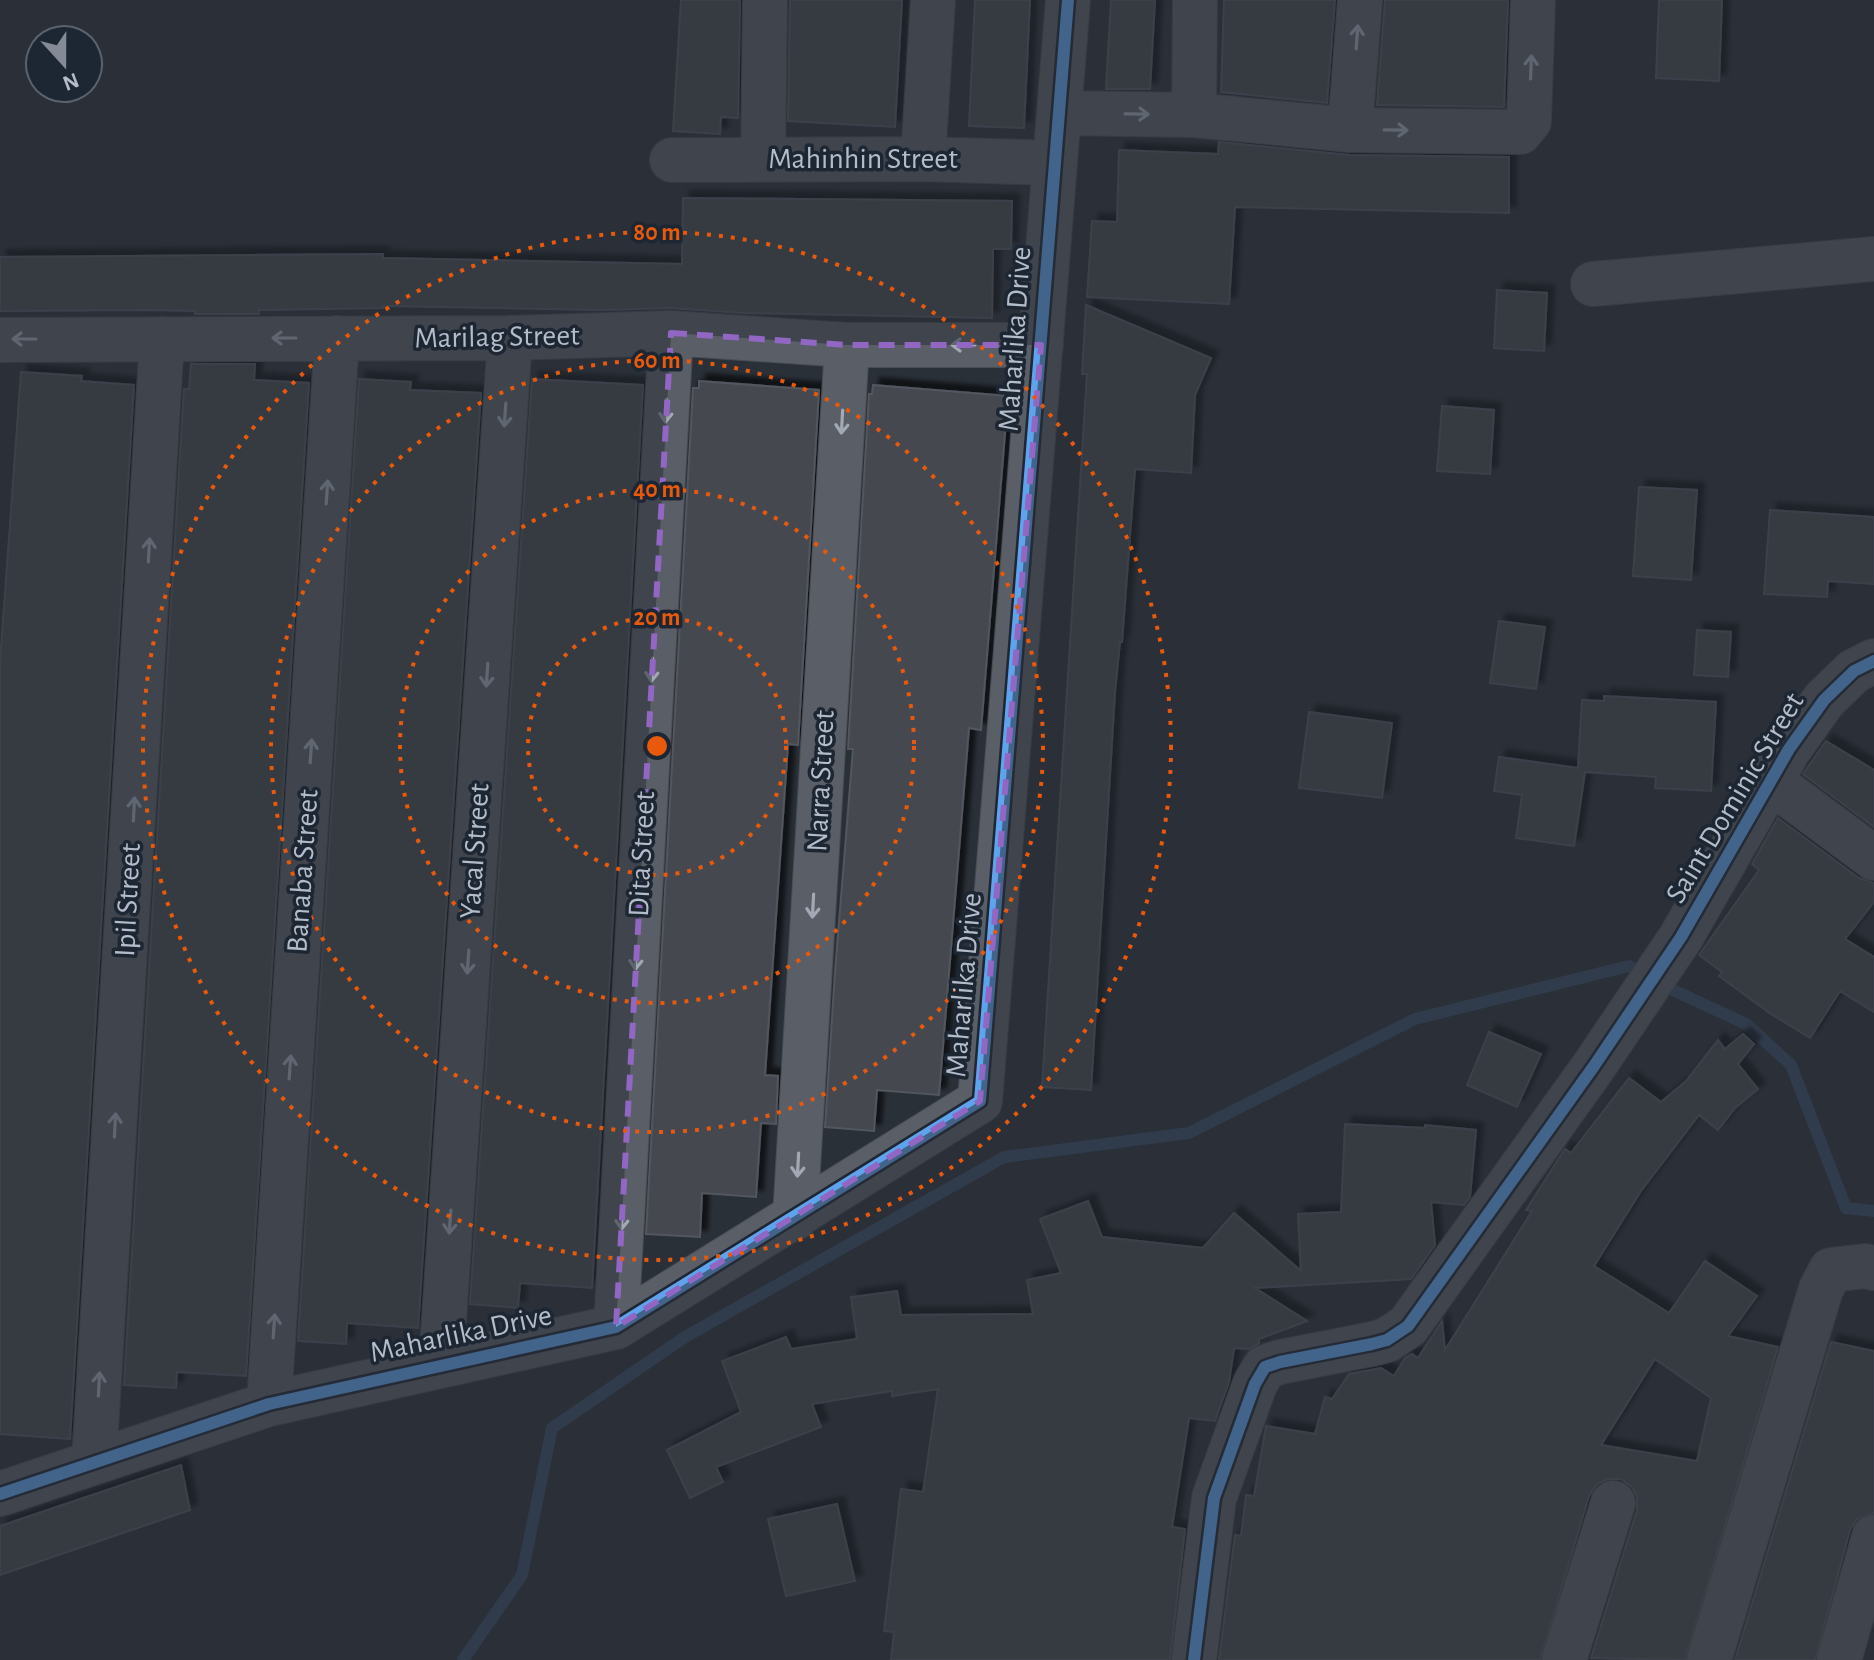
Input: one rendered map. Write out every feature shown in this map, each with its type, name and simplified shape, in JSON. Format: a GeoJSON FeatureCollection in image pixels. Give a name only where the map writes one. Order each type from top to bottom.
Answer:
{"type":"FeatureCollection","features":[{"type":"Feature","properties":{"kind":"street"},"geometry":{"type":"LineString","coordinates":[[763,158],[765,0]]}},
{"type":"Feature","properties":{"kind":"street"},"geometry":{"type":"LineString","coordinates":[[923,159],[933,0]]}},
{"type":"Feature","properties":{"kind":"street","name":"Maharlika Drive"},"geometry":{"type":"LineString","coordinates":[[0,1494],[269,1404],[616,1327],[980,1101],[1068,0]]}},
{"type":"Feature","properties":{"kind":"street"},"geometry":{"type":"LineString","coordinates":[[1194,115],[1195,0]]}},
{"type":"Feature","properties":{"kind":"street"},"geometry":{"type":"LineString","coordinates":[[1350,130],[1360,0]]}},
{"type":"Feature","properties":{"kind":"street"},"geometry":{"type":"LineString","coordinates":[[1059,113],[1194,115],[1350,130],[1520,132],[1529,121],[1533,0]]}},
{"type":"Feature","properties":{"kind":"street","name":"Mahinhin Street"},"geometry":{"type":"LineString","coordinates":[[672,160],[923,159],[1055,163]]}},
{"type":"Feature","properties":{"kind":"street"},"geometry":{"type":"LineString","coordinates":[[1593,284],[1874,259]]}},
{"type":"Feature","properties":{"kind":"street","name":"Marilag Street"},"geometry":{"type":"LineString","coordinates":[[0,340],[510,338],[671,333],[847,345],[1041,345]]}},
{"type":"Feature","properties":{"kind":"street","name":"Dita Street"},"geometry":{"type":"LineString","coordinates":[[616,1327],[671,333]]}},
{"type":"Feature","properties":{"kind":"street","name":"Banaba Street"},"geometry":{"type":"LineString","coordinates":[[269,1404],[337,338]]}},
{"type":"Feature","properties":{"kind":"street","name":"Yacal Street"},"geometry":{"type":"LineString","coordinates":[[441,1364],[510,338]]}},
{"type":"Feature","properties":{"kind":"street","name":"Ipil Street"},"geometry":{"type":"LineString","coordinates":[[94,1462],[162,339]]}},
{"type":"Feature","properties":{"kind":"street","name":"Narra Street"},"geometry":{"type":"LineString","coordinates":[[795,1218],[847,345]]}},
{"type":"Feature","properties":{"kind":"street","name":"Saint Dominic Street"},"geometry":{"type":"LineString","coordinates":[[1194,1660],[1214,1498],[1255,1384],[1265,1367],[1387,1340],[1408,1326],[1594,1066],[1681,937],[1770,781],[1824,700],[1854,671],[1874,661]]}},
{"type":"Feature","properties":{"kind":"street"},"geometry":{"type":"LineString","coordinates":[[1770,781],[1874,858]]}},
{"type":"Feature","properties":{"kind":"street"},"geometry":{"type":"LineString","coordinates":[[1709,1660],[1821,1289],[1831,1270],[1865,1266],[1874,1268]]}},
{"type":"Feature","properties":{"kind":"street"},"geometry":{"type":"LineString","coordinates":[[1564,1660],[1613,1503]]}},
{"type":"Feature","properties":{"kind":"street"},"geometry":{"type":"LineString","coordinates":[[1839,1660],[1874,1537]]}},
{"type":"Feature","properties":{"kind":"highlighted area"},"geometry":{"type":"Polygon","coordinates":[[[671,333],[847,345],[1041,345],[980,1101],[616,1327],[671,333]]]}},
{"type":"Feature","properties":{"kind":"building"},"geometry":{"type":"Polygon","coordinates":[[[681,0],[740,0],[738,118],[721,117],[720,134],[673,131],[681,0]]]}},
{"type":"Feature","properties":{"kind":"building"},"geometry":{"type":"Polygon","coordinates":[[[790,0],[902,0],[895,127],[788,121],[790,0]]]}},
{"type":"Feature","properties":{"kind":"building"},"geometry":{"type":"Polygon","coordinates":[[[975,0],[1030,0],[1024,128],[969,126],[975,0]]]}},
{"type":"Feature","properties":{"kind":"building"},"geometry":{"type":"Polygon","coordinates":[[[1111,0],[1155,0],[1150,89],[1106,89],[1111,0]]]}},
{"type":"Feature","properties":{"kind":"building"},"geometry":{"type":"Polygon","coordinates":[[[1224,0],[1335,0],[1327,103],[1221,92],[1224,0]]]}},
{"type":"Feature","properties":{"kind":"building"},"geometry":{"type":"Polygon","coordinates":[[[1385,0],[1508,0],[1504,107],[1377,105],[1385,0]]]}},
{"type":"Feature","properties":{"kind":"building"},"geometry":{"type":"Polygon","coordinates":[[[1659,0],[1722,0],[1719,81],[1656,78],[1659,0]]]}},
{"type":"Feature","properties":{"kind":"building"},"geometry":{"type":"Polygon","coordinates":[[[1219,142],[1350,155],[1509,157],[1509,213],[1235,207],[1229,304],[1087,297],[1092,221],[1117,222],[1119,150],[1218,154],[1219,142]]]}},
{"type":"Feature","properties":{"kind":"building"},"geometry":{"type":"Polygon","coordinates":[[[683,198],[1012,201],[1011,249],[993,249],[992,318],[743,313],[670,308],[600,310],[383,306],[259,310],[259,314],[149,310],[0,311],[0,257],[383,254],[383,258],[682,264],[683,198]]]}},
{"type":"Feature","properties":{"kind":"building"},"geometry":{"type":"Polygon","coordinates":[[[1497,290],[1547,293],[1544,351],[1494,348],[1497,290]]]}},
{"type":"Feature","properties":{"kind":"building"},"geometry":{"type":"Polygon","coordinates":[[[1086,305],[1211,358],[1195,395],[1191,473],[1135,469],[1122,642],[1115,692],[1091,1090],[1042,1087],[1087,374],[1082,374],[1086,305]]]}},
{"type":"Feature","properties":{"kind":"building"},"geometry":{"type":"Polygon","coordinates":[[[191,364],[255,364],[254,380],[309,383],[246,1376],[177,1372],[176,1388],[124,1385],[184,389],[189,389],[191,364]]]}},
{"type":"Feature","properties":{"kind":"building"},"geometry":{"type":"Polygon","coordinates":[[[21,372],[82,376],[81,381],[134,385],[70,1439],[0,1434],[0,662],[21,372]]]}},
{"type":"Feature","properties":{"kind":"building"},"geometry":{"type":"Polygon","coordinates":[[[359,379],[411,382],[410,390],[481,393],[418,1328],[347,1323],[346,1344],[298,1341],[359,379]]]}},
{"type":"Feature","properties":{"kind":"building"},"geometry":{"type":"Polygon","coordinates":[[[532,379],[643,385],[592,1288],[520,1283],[518,1308],[470,1304],[532,379]]]}},
{"type":"Feature","properties":{"kind":"building"},"geometry":{"type":"Polygon","coordinates":[[[699,381],[819,390],[798,745],[788,744],[765,1075],[778,1076],[776,1124],[761,1123],[756,1197],[702,1193],[700,1237],[646,1234],[693,388],[699,388],[699,381]]]}},
{"type":"Feature","properties":{"kind":"building"},"geometry":{"type":"Polygon","coordinates":[[[873,385],[1008,396],[981,730],[969,728],[939,1095],[877,1090],[874,1131],[825,1127],[853,749],[848,749],[869,394],[872,394],[873,385]]]}},
{"type":"Feature","properties":{"kind":"building"},"geometry":{"type":"Polygon","coordinates":[[[1442,406],[1494,410],[1490,474],[1437,471],[1442,406]]]}},
{"type":"Feature","properties":{"kind":"building"},"geometry":{"type":"Polygon","coordinates":[[[1639,487],[1697,490],[1691,580],[1633,576],[1639,487]]]}},
{"type":"Feature","properties":{"kind":"building"},"geometry":{"type":"Polygon","coordinates":[[[1770,510],[1874,517],[1874,584],[1828,581],[1827,597],[1764,594],[1770,510]]]}},
{"type":"Feature","properties":{"kind":"building"},"geometry":{"type":"Polygon","coordinates":[[[1499,621],[1545,627],[1536,689],[1490,683],[1499,621]]]}},
{"type":"Feature","properties":{"kind":"building"},"geometry":{"type":"Polygon","coordinates":[[[1697,630],[1731,632],[1728,677],[1694,675],[1697,630]]]}},
{"type":"Feature","properties":{"kind":"building"},"geometry":{"type":"Polygon","coordinates":[[[1604,696],[1716,702],[1711,791],[1655,788],[1656,777],[1585,772],[1574,846],[1516,838],[1522,795],[1494,791],[1499,757],[1578,768],[1582,700],[1604,701],[1604,696]]]}},
{"type":"Feature","properties":{"kind":"building"},"geometry":{"type":"Polygon","coordinates":[[[1309,712],[1392,723],[1382,798],[1299,788],[1309,712]]]}},
{"type":"Feature","properties":{"kind":"building"},"geometry":{"type":"Polygon","coordinates":[[[1826,741],[1874,770],[1874,827],[1803,774],[1826,741]]]}},
{"type":"Feature","properties":{"kind":"building"},"geometry":{"type":"Polygon","coordinates":[[[1778,818],[1859,878],[1874,883],[1874,902],[1845,939],[1874,957],[1874,1012],[1840,991],[1810,1038],[1719,976],[1722,972],[1699,955],[1759,870],[1752,864],[1778,818]]]}},
{"type":"Feature","properties":{"kind":"building"},"geometry":{"type":"Polygon","coordinates":[[[1489,1032],[1541,1054],[1517,1107],[1467,1085],[1489,1032]]]}},
{"type":"Feature","properties":{"kind":"building"},"geometry":{"type":"Polygon","coordinates":[[[1743,1034],[1754,1044],[1738,1064],[1758,1089],[1735,1108],[1718,1130],[1699,1115],[1641,1191],[1594,1266],[1669,1313],[1705,1261],[1757,1296],[1728,1336],[1778,1347],[1685,1660],[1591,1658],[1637,1510],[1637,1497],[1632,1487],[1621,1479],[1608,1479],[1597,1484],[1589,1496],[1540,1660],[1219,1660],[1235,1535],[1241,1536],[1246,1495],[1254,1496],[1266,1426],[1315,1434],[1325,1397],[1332,1399],[1349,1374],[1381,1368],[1394,1376],[1405,1358],[1412,1354],[1418,1358],[1442,1321],[1445,1350],[1532,1211],[1526,1210],[1565,1149],[1571,1153],[1629,1078],[1661,1102],[1686,1081],[1718,1040],[1725,1049],[1743,1034]],[[1655,1359],[1601,1445],[1697,1461],[1711,1398],[1655,1359]]]}},
{"type":"Feature","properties":{"kind":"building"},"geometry":{"type":"Polygon","coordinates":[[[1345,1124],[1425,1128],[1425,1125],[1476,1130],[1470,1197],[1464,1205],[1431,1202],[1435,1245],[1411,1279],[1255,1288],[1307,1321],[1259,1339],[1259,1343],[1249,1349],[1234,1348],[1229,1382],[1215,1421],[1189,1418],[1172,1527],[1185,1529],[1170,1660],[891,1660],[894,1632],[884,1631],[901,1489],[923,1492],[938,1389],[892,1396],[892,1391],[812,1404],[821,1427],[716,1467],[723,1482],[690,1498],[667,1450],[741,1412],[722,1361],[786,1337],[791,1349],[857,1339],[851,1297],[897,1291],[901,1315],[1033,1314],[1027,1280],[1061,1273],[1040,1219],[1088,1201],[1102,1237],[1203,1248],[1234,1213],[1301,1271],[1298,1214],[1341,1212],[1345,1124]]]}},
{"type":"Feature","properties":{"kind":"building"},"geometry":{"type":"Polygon","coordinates":[[[1831,1342],[1874,1351],[1874,1513],[1857,1519],[1850,1530],[1815,1660],[1735,1660],[1831,1342]]]}},
{"type":"Feature","properties":{"kind":"building"},"geometry":{"type":"Polygon","coordinates":[[[181,1465],[190,1510],[0,1575],[0,1526],[181,1465]]]}},
{"type":"Feature","properties":{"kind":"building"},"geometry":{"type":"Polygon","coordinates":[[[837,1504],[855,1581],[786,1596],[768,1519],[837,1504]]]}},
{"type":"Feature","properties":{"kind":"waterway"},"geometry":{"type":"LineString","coordinates":[[463,1660],[522,1575],[552,1428],[685,1337],[1004,1157],[1189,1133],[1415,1019],[1629,966],[1644,976]]}},
{"type":"Feature","properties":{"kind":"waterway"},"geometry":{"type":"LineString","coordinates":[[1660,984],[1746,1024],[1791,1065],[1846,1208],[1874,1211]]}},
{"type":"Feature","properties":{"kind":"cycle path"},"geometry":{"type":"LineString","coordinates":[[0,1494],[269,1404],[616,1327],[980,1101],[1068,0]]}},
{"type":"Feature","properties":{"kind":"cycle path"},"geometry":{"type":"LineString","coordinates":[[1194,1660],[1214,1498],[1255,1384],[1265,1367],[1387,1340],[1408,1326],[1594,1066],[1681,937],[1789,749],[1824,700],[1854,671],[1874,661]]}}]}
